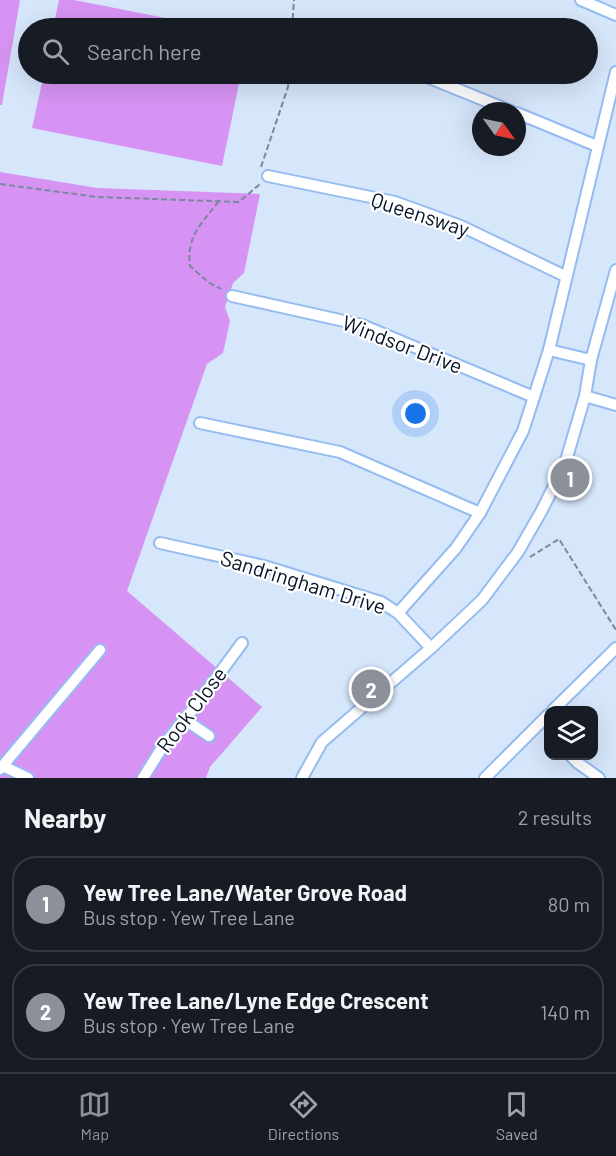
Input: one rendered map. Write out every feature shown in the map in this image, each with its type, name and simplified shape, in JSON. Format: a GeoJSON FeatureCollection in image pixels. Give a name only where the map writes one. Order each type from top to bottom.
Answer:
{"type":"FeatureCollection","features":[{"type":"Feature","properties":{"kind":"street"},"geometry":{"type":"LineString","coordinates":[[581,0],[616,15]]}},
{"type":"Feature","properties":{"kind":"street"},"geometry":{"type":"LineString","coordinates":[[398,613],[456,548],[480,513],[523,431],[549,350],[616,72]]}},
{"type":"Feature","properties":{"kind":"street"},"geometry":{"type":"LineString","coordinates":[[444,84],[489,102]]}},
{"type":"Feature","properties":{"kind":"street"},"geometry":{"type":"LineString","coordinates":[[526,117],[597,146]]}},
{"type":"Feature","properties":{"kind":"street","name":"Queensway"},"geometry":{"type":"LineString","coordinates":[[264,173],[395,202],[461,226],[565,276]]}},
{"type":"Feature","properties":{"kind":"street"},"geometry":{"type":"LineString","coordinates":[[302,778],[322,741],[431,648],[482,600],[518,552],[565,464],[585,396],[591,360],[616,270]]}},
{"type":"Feature","properties":{"kind":"street","name":"Windsor Drive"},"geometry":{"type":"LineString","coordinates":[[232,296],[362,325],[534,397]]}},
{"type":"Feature","properties":{"kind":"street"},"geometry":{"type":"LineString","coordinates":[[549,350],[591,360]]}},
{"type":"Feature","properties":{"kind":"street"},"geometry":{"type":"LineString","coordinates":[[585,396],[616,405]]}},
{"type":"Feature","properties":{"kind":"street"},"geometry":{"type":"LineString","coordinates":[[200,423],[340,452],[480,513]]}},
{"type":"Feature","properties":{"kind":"street","name":"Sandringham Drive"},"geometry":{"type":"LineString","coordinates":[[160,543],[264,566],[381,602],[398,613],[431,648]]}},
{"type":"Feature","properties":{"kind":"street","name":"Rook Close"},"geometry":{"type":"LineString","coordinates":[[143,778],[163,746],[242,643]]}},
{"type":"Feature","properties":{"kind":"street"},"geometry":{"type":"LineString","coordinates":[[558,706],[616,648]]}},
{"type":"Feature","properties":{"kind":"street"},"geometry":{"type":"LineString","coordinates":[[28,778],[2,767],[100,650]]}},
{"type":"Feature","properties":{"kind":"street"},"geometry":{"type":"LineString","coordinates":[[184,719],[209,736]]}},
{"type":"Feature","properties":{"kind":"street"},"geometry":{"type":"LineString","coordinates":[[484,778],[544,725]]}},
{"type":"Feature","properties":{"kind":"street"},"geometry":{"type":"LineString","coordinates":[[575,760],[599,778]]}},
{"type":"Feature","properties":{"kind":"path"},"geometry":{"type":"LineString","coordinates":[[292,18],[294,0]]}},
{"type":"Feature","properties":{"kind":"path"},"geometry":{"type":"LineString","coordinates":[[0,184],[97,197],[239,202],[253,190],[264,173],[288,84]]}},
{"type":"Feature","properties":{"kind":"path"},"geometry":{"type":"LineString","coordinates":[[253,190],[256,179]]}},
{"type":"Feature","properties":{"kind":"path"},"geometry":{"type":"LineString","coordinates":[[219,201],[192,236],[188,252],[189,266],[208,282],[232,296]]}},
{"type":"Feature","properties":{"kind":"path"},"geometry":{"type":"LineString","coordinates":[[518,552],[528,559],[559,539],[616,630]]}},
{"type":"Feature","properties":{"kind":"shaded area"},"geometry":{"type":"Polygon","coordinates":[[[0,0],[20,0],[2,105],[0,105],[0,0]]]}},
{"type":"Feature","properties":{"kind":"shaded area"},"geometry":{"type":"Polygon","coordinates":[[[59,0],[74,0],[165,18],[55,18],[59,0]]]}},
{"type":"Feature","properties":{"kind":"shaded area"},"geometry":{"type":"Polygon","coordinates":[[[42,84],[239,84],[222,166],[32,128],[42,84]]]}},
{"type":"Feature","properties":{"kind":"shaded area"},"geometry":{"type":"Polygon","coordinates":[[[0,172],[97,188],[260,194],[244,273],[233,283],[225,307],[230,321],[223,353],[207,364],[127,591],[262,707],[210,767],[206,778],[0,778],[0,172]]]}},
{"type":"Feature","properties":{"kind":"place","name":"Yew Tree Lane/Water Grove Road"},"geometry":{"type":"Point","coordinates":[570,478]}},
{"type":"Feature","properties":{"kind":"place","name":"Yew Tree Lane/Lyne Edge Crescent"},"geometry":{"type":"Point","coordinates":[371,689]}}]}
